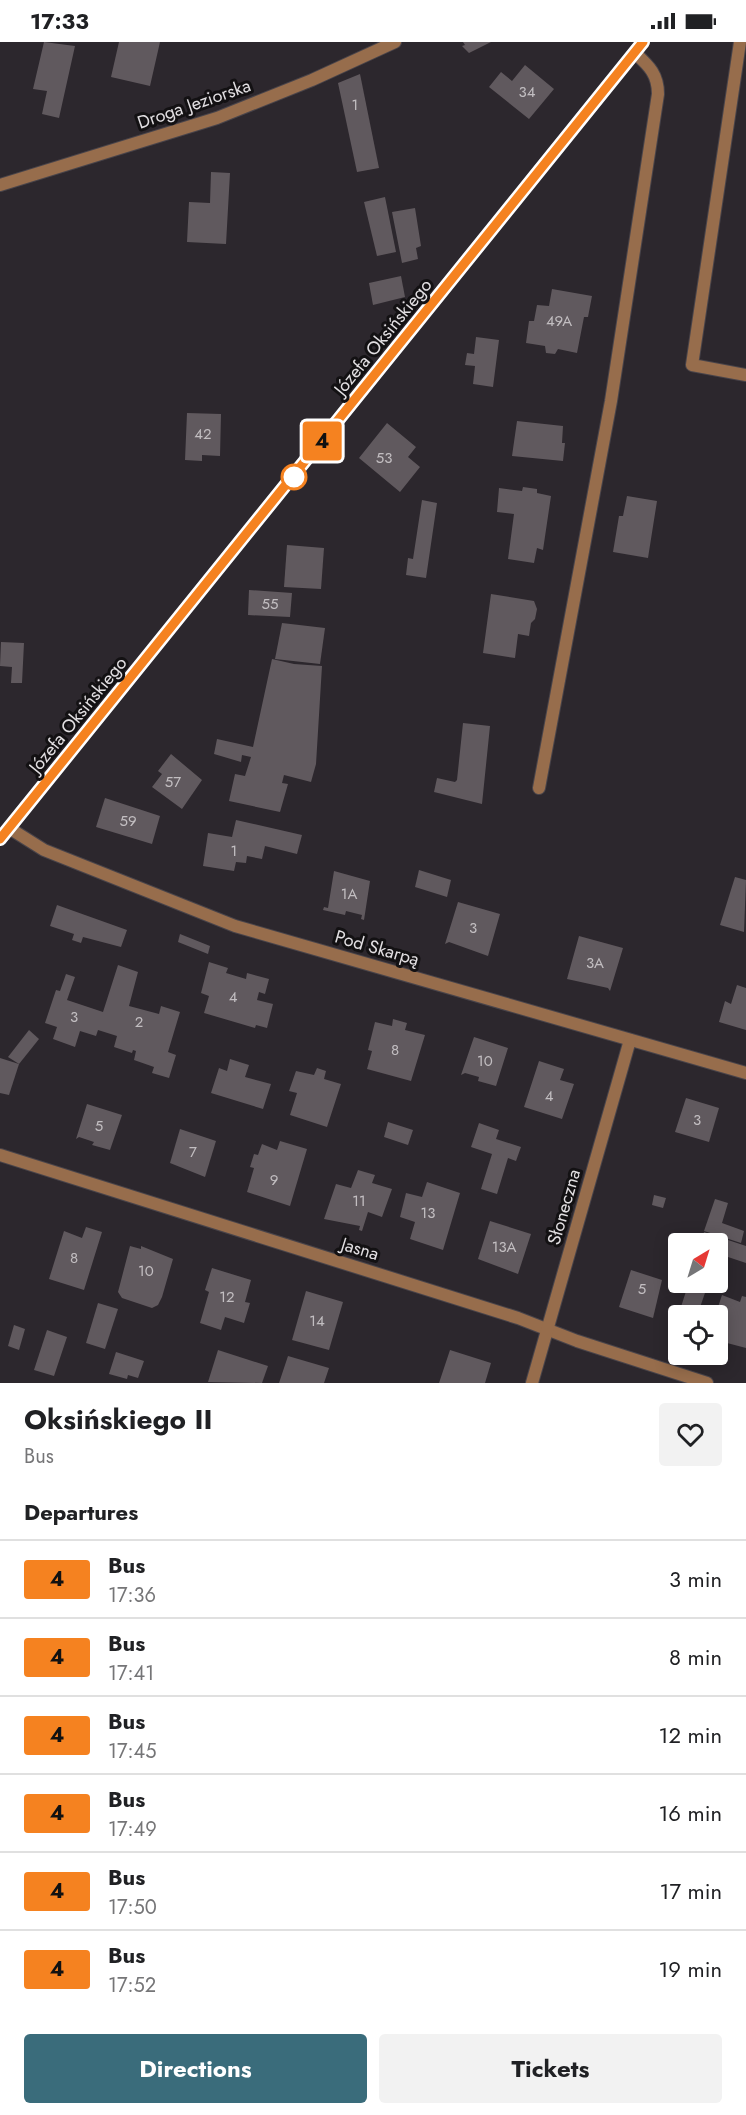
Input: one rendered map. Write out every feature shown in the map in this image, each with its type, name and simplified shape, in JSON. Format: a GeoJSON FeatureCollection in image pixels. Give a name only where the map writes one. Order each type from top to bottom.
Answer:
{"type":"FeatureCollection","features":[{"type":"Feature","properties":{"kind":"street","name":"Droga Jeziorska"},"geometry":{"type":"LineString","coordinates":[[0,185],[217,118],[312,80],[395,42]]}},
{"type":"Feature","properties":{"kind":"street","name":"Józefa Oksińskiego"},"geometry":{"type":"LineString","coordinates":[[0,839],[643,42]]}},
{"type":"Feature","properties":{"kind":"street"},"geometry":{"type":"LineString","coordinates":[[740,42],[692,365],[746,375]]}},
{"type":"Feature","properties":{"kind":"street"},"geometry":{"type":"LineString","coordinates":[[539,788],[611,401],[658,94],[658,81],[654,70],[634,53]]}},
{"type":"Feature","properties":{"kind":"street","name":"Pod Skarpą"},"geometry":{"type":"LineString","coordinates":[[9,828],[44,850],[235,926],[746,1073]]}},
{"type":"Feature","properties":{"kind":"street","name":"Słoneczna"},"geometry":{"type":"LineString","coordinates":[[532,1383],[630,1040]]}},
{"type":"Feature","properties":{"kind":"street","name":"Jasna"},"geometry":{"type":"LineString","coordinates":[[0,1155],[548,1328],[577,1341],[707,1383]]}},
{"type":"Feature","properties":{"kind":"building"},"geometry":{"type":"Polygon","coordinates":[[[44,42],[75,46],[59,118],[42,114],[47,91],[33,89],[44,42]]]}},
{"type":"Feature","properties":{"kind":"building"},"geometry":{"type":"Polygon","coordinates":[[[119,42],[160,42],[150,86],[111,77],[119,42]]]}},
{"type":"Feature","properties":{"kind":"building"},"geometry":{"type":"Polygon","coordinates":[[[463,42],[491,42],[469,53],[462,46],[465,45],[463,42]]]}},
{"type":"Feature","properties":{"kind":"building"},"geometry":{"type":"Polygon","coordinates":[[[525,65],[554,89],[529,119],[489,87],[501,72],[512,81],[525,65]]]}},
{"type":"Feature","properties":{"kind":"building"},"geometry":{"type":"Polygon","coordinates":[[[360,74],[379,168],[357,172],[338,83],[360,74]]]}},
{"type":"Feature","properties":{"kind":"building"},"geometry":{"type":"Polygon","coordinates":[[[211,172],[230,173],[226,244],[187,242],[189,202],[210,203],[211,172]]]}},
{"type":"Feature","properties":{"kind":"building"},"geometry":{"type":"Polygon","coordinates":[[[385,197],[396,252],[377,256],[364,202],[385,197]]]}},
{"type":"Feature","properties":{"kind":"building"},"geometry":{"type":"Polygon","coordinates":[[[415,208],[421,246],[416,248],[418,259],[402,263],[392,212],[415,208]]]}},
{"type":"Feature","properties":{"kind":"building"},"geometry":{"type":"Polygon","coordinates":[[[401,276],[405,297],[373,305],[369,283],[401,276]]]}},
{"type":"Feature","properties":{"kind":"building"},"geometry":{"type":"Polygon","coordinates":[[[552,289],[592,296],[588,317],[584,317],[577,353],[558,349],[555,354],[546,353],[545,346],[526,343],[529,321],[534,321],[537,305],[549,306],[552,289]]]}},
{"type":"Feature","properties":{"kind":"building"},"geometry":{"type":"Polygon","coordinates":[[[476,337],[499,340],[493,387],[473,384],[475,366],[465,365],[467,353],[474,354],[476,337]]]}},
{"type":"Feature","properties":{"kind":"building"},"geometry":{"type":"Polygon","coordinates":[[[187,413],[221,414],[220,456],[202,455],[202,461],[185,460],[187,413]]]}},
{"type":"Feature","properties":{"kind":"building"},"geometry":{"type":"Polygon","coordinates":[[[517,421],[563,426],[562,443],[565,443],[563,461],[512,456],[517,421]]]}},
{"type":"Feature","properties":{"kind":"building"},"geometry":{"type":"Polygon","coordinates":[[[387,423],[416,447],[408,457],[420,467],[400,492],[359,458],[387,423]]]}},
{"type":"Feature","properties":{"kind":"building"},"geometry":{"type":"Polygon","coordinates":[[[523,487],[537,489],[537,493],[551,496],[543,550],[537,548],[534,563],[508,559],[514,514],[497,512],[499,488],[522,491],[523,487]]]}},
{"type":"Feature","properties":{"kind":"building"},"geometry":{"type":"Polygon","coordinates":[[[627,496],[657,501],[648,558],[613,552],[619,516],[623,516],[627,496]]]}},
{"type":"Feature","properties":{"kind":"building"},"geometry":{"type":"Polygon","coordinates":[[[422,500],[437,503],[426,578],[406,575],[408,558],[413,559],[422,500]]]}},
{"type":"Feature","properties":{"kind":"building"},"geometry":{"type":"Polygon","coordinates":[[[287,545],[324,548],[321,589],[284,587],[287,545]]]}},
{"type":"Feature","properties":{"kind":"building"},"geometry":{"type":"Polygon","coordinates":[[[249,590],[292,593],[290,617],[248,615],[249,590]]]}},
{"type":"Feature","properties":{"kind":"building"},"geometry":{"type":"Polygon","coordinates":[[[491,594],[534,601],[537,609],[529,636],[518,634],[515,658],[483,653],[491,594]]]}},
{"type":"Feature","properties":{"kind":"building"},"geometry":{"type":"Polygon","coordinates":[[[282,623],[325,628],[320,664],[275,659],[282,623]]]}},
{"type":"Feature","properties":{"kind":"building"},"geometry":{"type":"Polygon","coordinates":[[[1,642],[24,643],[22,683],[11,683],[12,667],[0,666],[1,642]]]}},
{"type":"Feature","properties":{"kind":"building"},"geometry":{"type":"Polygon","coordinates":[[[272,659],[294,664],[322,666],[316,764],[311,782],[284,775],[282,783],[288,784],[280,812],[229,801],[235,774],[245,776],[251,757],[242,755],[241,762],[214,754],[217,739],[253,747],[272,659]]]}},
{"type":"Feature","properties":{"kind":"building"},"geometry":{"type":"Polygon","coordinates":[[[463,723],[490,726],[482,804],[434,792],[437,778],[455,782],[457,780],[463,723]]]}},
{"type":"Feature","properties":{"kind":"building"},"geometry":{"type":"Polygon","coordinates":[[[171,754],[202,780],[182,809],[152,787],[162,774],[158,771],[171,754]]]}},
{"type":"Feature","properties":{"kind":"building"},"geometry":{"type":"Polygon","coordinates":[[[105,798],[160,816],[152,844],[96,827],[105,798]]]}},
{"type":"Feature","properties":{"kind":"building"},"geometry":{"type":"Polygon","coordinates":[[[236,820],[302,835],[297,854],[265,846],[262,859],[247,856],[246,863],[236,862],[234,871],[203,866],[208,833],[232,837],[236,820]]]}},
{"type":"Feature","properties":{"kind":"building"},"geometry":{"type":"Polygon","coordinates":[[[419,870],[451,880],[447,897],[415,887],[419,870]]]}},
{"type":"Feature","properties":{"kind":"building"},"geometry":{"type":"Polygon","coordinates":[[[334,871],[370,881],[364,920],[361,919],[362,915],[346,911],[345,915],[323,910],[324,907],[328,908],[334,871]]]}},
{"type":"Feature","properties":{"kind":"building"},"geometry":{"type":"Polygon","coordinates":[[[735,877],[746,880],[744,932],[720,925],[735,877]]]}},
{"type":"Feature","properties":{"kind":"building"},"geometry":{"type":"Polygon","coordinates":[[[458,902],[500,914],[488,956],[449,942],[445,944],[458,902]]]}},
{"type":"Feature","properties":{"kind":"building"},"geometry":{"type":"Polygon","coordinates":[[[57,905],[127,930],[121,947],[83,937],[81,943],[72,940],[74,934],[50,926],[57,905]]]}},
{"type":"Feature","properties":{"kind":"building"},"geometry":{"type":"Polygon","coordinates":[[[180,934],[210,946],[208,954],[178,942],[180,934]]]}},
{"type":"Feature","properties":{"kind":"building"},"geometry":{"type":"Polygon","coordinates":[[[579,936],[623,948],[610,991],[608,988],[567,979],[579,936]]]}},
{"type":"Feature","properties":{"kind":"building"},"geometry":{"type":"Polygon","coordinates":[[[209,962],[228,968],[226,973],[246,979],[247,973],[269,979],[265,994],[259,992],[257,1000],[273,1004],[267,1028],[256,1025],[255,1028],[204,1013],[209,996],[201,993],[209,962]]]}},
{"type":"Feature","properties":{"kind":"building"},"geometry":{"type":"Polygon","coordinates":[[[118,965],[138,972],[129,1006],[159,1014],[161,1006],[180,1012],[168,1052],[176,1055],[169,1078],[152,1073],[154,1067],[134,1060],[136,1051],[133,1050],[132,1053],[114,1047],[117,1036],[98,1030],[96,1036],[80,1031],[75,1047],[53,1039],[57,1027],[45,1023],[56,990],[60,991],[66,974],[75,977],[67,1000],[103,1012],[118,965]]]}},
{"type":"Feature","properties":{"kind":"building"},"geometry":{"type":"Polygon","coordinates":[[[737,985],[746,988],[746,1030],[719,1022],[725,1001],[731,1004],[737,985]]]}},
{"type":"Feature","properties":{"kind":"building"},"geometry":{"type":"Polygon","coordinates":[[[393,1019],[407,1023],[405,1030],[425,1035],[411,1081],[367,1069],[372,1051],[368,1050],[375,1022],[392,1026],[393,1019]]]}},
{"type":"Feature","properties":{"kind":"building"},"geometry":{"type":"Polygon","coordinates":[[[29,1030],[39,1039],[19,1064],[8,1057],[29,1030]]]}},
{"type":"Feature","properties":{"kind":"building"},"geometry":{"type":"Polygon","coordinates":[[[474,1037],[508,1048],[496,1086],[478,1081],[479,1077],[465,1073],[461,1075],[474,1037]]]}},
{"type":"Feature","properties":{"kind":"building"},"geometry":{"type":"Polygon","coordinates":[[[0,1058],[19,1064],[9,1095],[0,1093],[0,1058]]]}},
{"type":"Feature","properties":{"kind":"building"},"geometry":{"type":"Polygon","coordinates":[[[230,1059],[249,1065],[245,1077],[271,1084],[263,1109],[211,1093],[219,1068],[227,1071],[230,1059]]]}},
{"type":"Feature","properties":{"kind":"building"},"geometry":{"type":"Polygon","coordinates":[[[539,1061],[564,1069],[560,1080],[574,1084],[562,1119],[524,1107],[539,1061]]]}},
{"type":"Feature","properties":{"kind":"building"},"geometry":{"type":"Polygon","coordinates":[[[317,1068],[326,1071],[324,1079],[341,1084],[327,1127],[290,1115],[297,1093],[289,1091],[296,1071],[314,1075],[317,1068]]]}},
{"type":"Feature","properties":{"kind":"building"},"geometry":{"type":"Polygon","coordinates":[[[686,1098],[719,1108],[709,1142],[675,1132],[686,1098]]]}},
{"type":"Feature","properties":{"kind":"building"},"geometry":{"type":"Polygon","coordinates":[[[87,1104],[122,1115],[110,1150],[92,1145],[94,1142],[79,1137],[76,1139],[87,1104]]]}},
{"type":"Feature","properties":{"kind":"building"},"geometry":{"type":"Polygon","coordinates":[[[388,1122],[413,1130],[408,1145],[384,1137],[388,1122]]]}},
{"type":"Feature","properties":{"kind":"building"},"geometry":{"type":"Polygon","coordinates":[[[479,1123],[499,1130],[496,1139],[521,1147],[516,1161],[508,1158],[497,1194],[481,1189],[492,1154],[471,1147],[479,1123]]]}},
{"type":"Feature","properties":{"kind":"building"},"geometry":{"type":"Polygon","coordinates":[[[180,1129],[216,1141],[205,1177],[170,1163],[180,1129]]]}},
{"type":"Feature","properties":{"kind":"building"},"geometry":{"type":"Polygon","coordinates":[[[280,1141],[307,1149],[290,1206],[247,1192],[254,1168],[250,1167],[254,1154],[258,1155],[262,1144],[277,1150],[280,1141]]]}},
{"type":"Feature","properties":{"kind":"building"},"geometry":{"type":"Polygon","coordinates":[[[358,1170],[375,1175],[372,1183],[392,1189],[382,1217],[368,1212],[362,1231],[359,1230],[360,1226],[324,1219],[336,1184],[351,1188],[358,1170]]]}},
{"type":"Feature","properties":{"kind":"building"},"geometry":{"type":"Polygon","coordinates":[[[427,1182],[460,1193],[443,1250],[410,1239],[415,1222],[400,1217],[406,1193],[422,1197],[427,1182]]]}},
{"type":"Feature","properties":{"kind":"building"},"geometry":{"type":"Polygon","coordinates":[[[654,1195],[666,1198],[663,1208],[652,1205],[654,1195]]]}},
{"type":"Feature","properties":{"kind":"building"},"geometry":{"type":"Polygon","coordinates":[[[715,1199],[728,1203],[722,1223],[744,1231],[741,1243],[728,1239],[728,1233],[704,1231],[715,1199]]]}},
{"type":"Feature","properties":{"kind":"building"},"geometry":{"type":"Polygon","coordinates":[[[490,1221],[531,1234],[518,1274],[478,1259],[490,1221]]]}},
{"type":"Feature","properties":{"kind":"building"},"geometry":{"type":"Polygon","coordinates":[[[86,1227],[102,1232],[84,1290],[49,1279],[64,1231],[82,1238],[86,1227]]]}},
{"type":"Feature","properties":{"kind":"building"},"geometry":{"type":"Polygon","coordinates":[[[728,1240],[746,1246],[746,1263],[728,1257],[728,1240]]]}},
{"type":"Feature","properties":{"kind":"building"},"geometry":{"type":"Polygon","coordinates":[[[130,1246],[141,1249],[141,1246],[173,1259],[162,1297],[158,1305],[152,1308],[122,1298],[118,1292],[130,1246]]]}},
{"type":"Feature","properties":{"kind":"building"},"geometry":{"type":"Polygon","coordinates":[[[212,1268],[251,1280],[245,1302],[250,1303],[244,1323],[225,1317],[221,1330],[200,1323],[209,1292],[205,1290],[212,1268]]]}},
{"type":"Feature","properties":{"kind":"building"},"geometry":{"type":"Polygon","coordinates":[[[631,1270],[662,1280],[653,1318],[619,1307],[631,1270]]]}},
{"type":"Feature","properties":{"kind":"building"},"geometry":{"type":"Polygon","coordinates":[[[306,1291],[343,1302],[329,1350],[292,1340],[306,1291]]]}},
{"type":"Feature","properties":{"kind":"building"},"geometry":{"type":"Polygon","coordinates":[[[685,1293],[705,1293],[701,1305],[682,1305],[685,1293]]]}},
{"type":"Feature","properties":{"kind":"building"},"geometry":{"type":"Polygon","coordinates":[[[722,1295],[740,1302],[742,1296],[746,1297],[746,1348],[728,1343],[728,1305],[719,1305],[722,1295]]]}},
{"type":"Feature","properties":{"kind":"building"},"geometry":{"type":"Polygon","coordinates":[[[98,1303],[118,1309],[105,1349],[86,1343],[98,1303]]]}},
{"type":"Feature","properties":{"kind":"building"},"geometry":{"type":"Polygon","coordinates":[[[14,1325],[25,1329],[19,1350],[8,1346],[14,1325]]]}},
{"type":"Feature","properties":{"kind":"building"},"geometry":{"type":"Polygon","coordinates":[[[47,1330],[67,1337],[54,1376],[34,1370],[47,1330]]]}},
{"type":"Feature","properties":{"kind":"building"},"geometry":{"type":"Polygon","coordinates":[[[218,1350],[268,1366],[262,1383],[208,1382],[218,1350]]]}},
{"type":"Feature","properties":{"kind":"building"},"geometry":{"type":"Polygon","coordinates":[[[450,1350],[491,1363],[485,1383],[439,1383],[450,1350]]]}},
{"type":"Feature","properties":{"kind":"building"},"geometry":{"type":"Polygon","coordinates":[[[116,1352],[144,1361],[138,1378],[128,1375],[127,1379],[109,1374],[116,1352]]]}},
{"type":"Feature","properties":{"kind":"building"},"geometry":{"type":"Polygon","coordinates":[[[288,1356],[329,1368],[324,1383],[279,1383],[288,1356]]]}},
{"type":"Feature","properties":{"kind":"bus line","name":"4"},"geometry":{"type":"LineString","coordinates":[[0,839],[643,42]]}}]}
